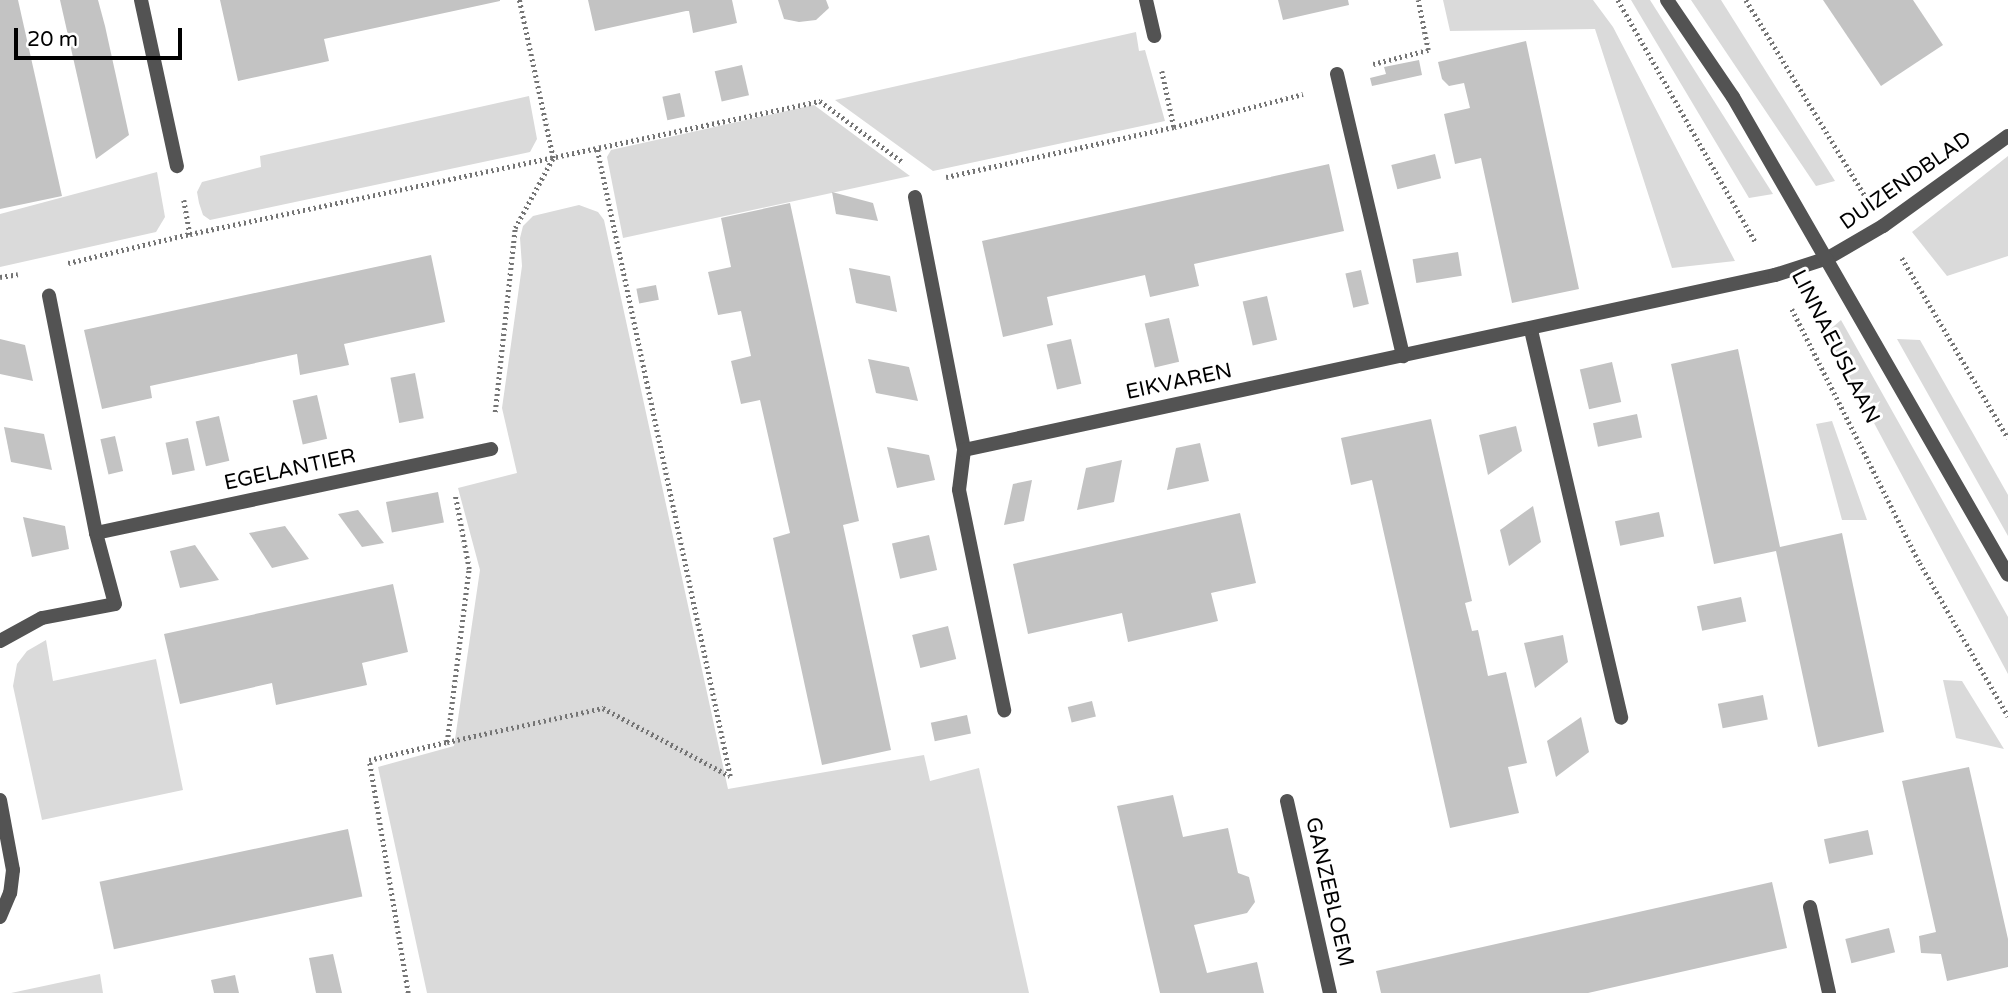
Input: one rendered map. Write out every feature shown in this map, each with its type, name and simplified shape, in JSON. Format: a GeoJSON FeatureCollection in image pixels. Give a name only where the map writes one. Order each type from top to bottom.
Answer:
{"type":"FeatureCollection","features":[{"type":"Feature","properties":{"kind":"street"},"geometry":{"type":"LineString","coordinates":[[141,0],[177,166]]}},
{"type":"Feature","properties":{"kind":"street"},"geometry":{"type":"LineString","coordinates":[[1146,0],[1154,36]]}},
{"type":"Feature","properties":{"kind":"street","name":"LINNAEUSLAAN"},"geometry":{"type":"LineString","coordinates":[[1667,0],[1733,97],[2008,575]]}},
{"type":"Feature","properties":{"kind":"street"},"geometry":{"type":"LineString","coordinates":[[1337,74],[1403,356]]}},
{"type":"Feature","properties":{"kind":"street","name":"DUIZENDBLAD"},"geometry":{"type":"LineString","coordinates":[[1828,258],[1883,226],[2008,135]]}},
{"type":"Feature","properties":{"kind":"street"},"geometry":{"type":"LineString","coordinates":[[915,197],[964,450],[959,490],[1004,710]]}},
{"type":"Feature","properties":{"kind":"street","name":"EIKVAREN"},"geometry":{"type":"LineString","coordinates":[[964,450],[1531,330],[1775,275],[1828,258]]}},
{"type":"Feature","properties":{"kind":"street"},"geometry":{"type":"LineString","coordinates":[[0,641],[42,618],[115,604],[96,533],[49,296]]}},
{"type":"Feature","properties":{"kind":"street"},"geometry":{"type":"LineString","coordinates":[[1531,330],[1621,718]]}},
{"type":"Feature","properties":{"kind":"street","name":"EGELANTIER"},"geometry":{"type":"LineString","coordinates":[[96,533],[491,449]]}},
{"type":"Feature","properties":{"kind":"street"},"geometry":{"type":"LineString","coordinates":[[0,800],[13,870],[10,893],[0,917]]}},
{"type":"Feature","properties":{"kind":"street","name":"GANZEBLOEM"},"geometry":{"type":"LineString","coordinates":[[1287,801],[1329,993]]}},
{"type":"Feature","properties":{"kind":"street"},"geometry":{"type":"LineString","coordinates":[[1810,907],[1829,993]]}},
{"type":"Feature","properties":{"kind":"path"},"geometry":{"type":"LineString","coordinates":[[491,449],[515,228],[553,158],[519,0]]}},
{"type":"Feature","properties":{"kind":"path"},"geometry":{"type":"LineString","coordinates":[[915,197],[924,181],[1174,127],[1304,94],[1302,83],[1428,50],[1418,0]]}},
{"type":"Feature","properties":{"kind":"path","name":"LINNAEUSLAAN"},"geometry":{"type":"LineString","coordinates":[[1618,0],[1775,275],[1920,563],[2008,716]]}},
{"type":"Feature","properties":{"kind":"path"},"geometry":{"type":"LineString","coordinates":[[1154,36],[1174,127]]}},
{"type":"Feature","properties":{"kind":"path"},"geometry":{"type":"LineString","coordinates":[[55,265],[820,101],[901,160],[924,181]]}},
{"type":"Feature","properties":{"kind":"path"},"geometry":{"type":"LineString","coordinates":[[408,993],[369,760],[603,708],[730,776],[597,149]]}},
{"type":"Feature","properties":{"kind":"path"},"geometry":{"type":"LineString","coordinates":[[0,277],[21,273]]}},
{"type":"Feature","properties":{"kind":"path"},"geometry":{"type":"LineString","coordinates":[[447,742],[469,569],[454,492]]}},
{"type":"Feature","properties":{"kind":"shaded area"},"geometry":{"type":"Polygon","coordinates":[[[1443,0],[1593,0],[1613,27],[1735,261],[1672,268],[1595,29],[1450,31],[1443,0]]]}},
{"type":"Feature","properties":{"kind":"shaded area"},"geometry":{"type":"Polygon","coordinates":[[[1631,0],[1650,0],[1773,194],[1749,198],[1631,0]]]}},
{"type":"Feature","properties":{"kind":"shaded area"},"geometry":{"type":"Polygon","coordinates":[[[1691,0],[1721,0],[1835,181],[1816,186],[1691,0]]]}},
{"type":"Feature","properties":{"kind":"shaded area"},"geometry":{"type":"Polygon","coordinates":[[[1136,32],[1139,51],[1145,50],[1165,121],[933,171],[835,100],[1136,32]]]}},
{"type":"Feature","properties":{"kind":"shaded area"},"geometry":{"type":"Polygon","coordinates":[[[529,96],[537,139],[530,152],[210,220],[203,215],[197,192],[202,182],[261,167],[260,156],[529,96]]]}},
{"type":"Feature","properties":{"kind":"shaded area"},"geometry":{"type":"Polygon","coordinates":[[[814,105],[910,176],[623,238],[607,157],[611,150],[814,105]]]}},
{"type":"Feature","properties":{"kind":"shaded area"},"geometry":{"type":"Polygon","coordinates":[[[2008,156],[2008,256],[1947,276],[1912,232],[2008,156]]]}},
{"type":"Feature","properties":{"kind":"shaded area"},"geometry":{"type":"Polygon","coordinates":[[[157,172],[165,217],[156,232],[0,267],[0,214],[157,172]]]}},
{"type":"Feature","properties":{"kind":"shaded area"},"geometry":{"type":"Polygon","coordinates":[[[579,205],[598,212],[604,220],[728,789],[924,755],[930,781],[979,768],[1029,993],[427,993],[378,767],[454,746],[480,570],[458,488],[517,473],[502,408],[522,266],[520,238],[523,226],[533,216],[579,205]]]}},
{"type":"Feature","properties":{"kind":"shaded area"},"geometry":{"type":"Polygon","coordinates":[[[1841,320],[2008,617],[2008,674],[1826,333],[1841,320]]]}},
{"type":"Feature","properties":{"kind":"shaded area"},"geometry":{"type":"Polygon","coordinates":[[[1897,339],[1920,340],[2008,495],[2008,536],[1897,339]]]}},
{"type":"Feature","properties":{"kind":"shaded area"},"geometry":{"type":"Polygon","coordinates":[[[1832,421],[1867,520],[1842,520],[1816,424],[1832,421]]]}},
{"type":"Feature","properties":{"kind":"shaded area"},"geometry":{"type":"Polygon","coordinates":[[[46,640],[53,681],[156,659],[183,790],[42,820],[13,686],[17,664],[27,651],[46,640]]]}},
{"type":"Feature","properties":{"kind":"shaded area"},"geometry":{"type":"Polygon","coordinates":[[[1943,680],[1962,681],[2004,749],[1956,738],[1943,680]]]}},
{"type":"Feature","properties":{"kind":"shaded area"},"geometry":{"type":"Polygon","coordinates":[[[100,974],[103,993],[11,993],[100,974]]]}},
{"type":"Feature","properties":{"kind":"building"},"geometry":{"type":"Polygon","coordinates":[[[0,0],[18,0],[62,196],[0,209],[0,0]]]}},
{"type":"Feature","properties":{"kind":"building"},"geometry":{"type":"Polygon","coordinates":[[[60,0],[98,0],[105,26],[129,135],[96,159],[60,0]]]}},
{"type":"Feature","properties":{"kind":"building"},"geometry":{"type":"Polygon","coordinates":[[[220,0],[500,1],[324,39],[329,61],[238,81],[220,0]]]}},
{"type":"Feature","properties":{"kind":"building"},"geometry":{"type":"Polygon","coordinates":[[[588,0],[732,0],[737,23],[693,33],[689,11],[686,11],[595,31],[588,0]]]}},
{"type":"Feature","properties":{"kind":"building"},"geometry":{"type":"Polygon","coordinates":[[[778,0],[826,0],[829,8],[816,20],[799,22],[784,19],[778,0]]]}},
{"type":"Feature","properties":{"kind":"building"},"geometry":{"type":"Polygon","coordinates":[[[1278,0],[1348,0],[1349,5],[1283,20],[1278,0]]]}},
{"type":"Feature","properties":{"kind":"building"},"geometry":{"type":"Polygon","coordinates":[[[1823,0],[1913,0],[1943,45],[1881,86],[1823,0]]]}},
{"type":"Feature","properties":{"kind":"building"},"geometry":{"type":"Polygon","coordinates":[[[1526,41],[1579,289],[1512,303],[1481,158],[1455,164],[1444,114],[1470,108],[1464,83],[1449,86],[1442,79],[1438,62],[1526,41]]]}},
{"type":"Feature","properties":{"kind":"building"},"geometry":{"type":"Polygon","coordinates":[[[1419,60],[1422,75],[1372,86],[1370,78],[1386,74],[1384,67],[1419,60]]]}},
{"type":"Feature","properties":{"kind":"building"},"geometry":{"type":"Polygon","coordinates":[[[742,65],[749,95],[722,102],[715,71],[742,65]]]}},
{"type":"Feature","properties":{"kind":"building"},"geometry":{"type":"Polygon","coordinates":[[[680,93],[685,116],[667,120],[662,97],[680,93]]]}},
{"type":"Feature","properties":{"kind":"building"},"geometry":{"type":"Polygon","coordinates":[[[1435,154],[1441,178],[1397,189],[1391,165],[1435,154]]]}},
{"type":"Feature","properties":{"kind":"building"},"geometry":{"type":"Polygon","coordinates":[[[1329,164],[1344,231],[1194,264],[1199,286],[1150,297],[1145,275],[1047,297],[1053,325],[1003,337],[982,241],[1329,164]]]}},
{"type":"Feature","properties":{"kind":"building"},"geometry":{"type":"Polygon","coordinates":[[[832,192],[873,203],[878,221],[836,214],[832,192]]]}},
{"type":"Feature","properties":{"kind":"building"},"geometry":{"type":"Polygon","coordinates":[[[790,203],[859,521],[843,525],[891,750],[822,765],[773,538],[790,533],[760,400],[741,404],[731,361],[751,356],[741,311],[718,315],[708,272],[731,267],[721,218],[790,203]]]}},
{"type":"Feature","properties":{"kind":"building"},"geometry":{"type":"Polygon","coordinates":[[[1458,252],[1462,276],[1416,283],[1413,259],[1458,252]]]}},
{"type":"Feature","properties":{"kind":"building"},"geometry":{"type":"Polygon","coordinates":[[[431,255],[445,322],[344,344],[349,365],[300,375],[297,354],[150,386],[152,398],[102,409],[84,330],[431,255]]]}},
{"type":"Feature","properties":{"kind":"building"},"geometry":{"type":"Polygon","coordinates":[[[849,268],[890,276],[897,312],[856,303],[849,268]]]}},
{"type":"Feature","properties":{"kind":"building"},"geometry":{"type":"Polygon","coordinates":[[[1361,270],[1369,304],[1353,308],[1345,274],[1361,270]]]}},
{"type":"Feature","properties":{"kind":"building"},"geometry":{"type":"Polygon","coordinates":[[[656,285],[659,300],[639,304],[636,289],[656,285]]]}},
{"type":"Feature","properties":{"kind":"building"},"geometry":{"type":"Polygon","coordinates":[[[1267,296],[1277,340],[1253,345],[1243,302],[1267,296]]]}},
{"type":"Feature","properties":{"kind":"building"},"geometry":{"type":"Polygon","coordinates":[[[1169,318],[1179,362],[1155,367],[1145,324],[1169,318]]]}},
{"type":"Feature","properties":{"kind":"building"},"geometry":{"type":"Polygon","coordinates":[[[0,339],[25,345],[33,381],[0,374],[0,339]]]}},
{"type":"Feature","properties":{"kind":"building"},"geometry":{"type":"Polygon","coordinates":[[[1071,339],[1081,384],[1057,389],[1047,345],[1071,339]]]}},
{"type":"Feature","properties":{"kind":"building"},"geometry":{"type":"Polygon","coordinates":[[[1738,349],[1780,547],[1842,533],[1884,732],[1818,747],[1776,551],[1714,564],[1671,364],[1738,349]]]}},
{"type":"Feature","properties":{"kind":"building"},"geometry":{"type":"Polygon","coordinates":[[[868,359],[909,367],[918,401],[876,393],[868,359]]]}},
{"type":"Feature","properties":{"kind":"building"},"geometry":{"type":"Polygon","coordinates":[[[1612,362],[1621,402],[1589,409],[1580,369],[1612,362]]]}},
{"type":"Feature","properties":{"kind":"building"},"geometry":{"type":"Polygon","coordinates":[[[415,373],[424,418],[399,423],[390,378],[415,373]]]}},
{"type":"Feature","properties":{"kind":"building"},"geometry":{"type":"Polygon","coordinates":[[[317,395],[327,439],[303,444],[293,401],[317,395]]]}},
{"type":"Feature","properties":{"kind":"building"},"geometry":{"type":"Polygon","coordinates":[[[1637,414],[1642,437],[1598,447],[1593,423],[1637,414]]]}},
{"type":"Feature","properties":{"kind":"building"},"geometry":{"type":"Polygon","coordinates":[[[219,416],[229,461],[206,466],[196,421],[219,416]]]}},
{"type":"Feature","properties":{"kind":"building"},"geometry":{"type":"Polygon","coordinates":[[[1431,419],[1472,601],[1465,603],[1472,631],[1478,630],[1488,676],[1506,672],[1527,763],[1508,767],[1519,813],[1450,828],[1372,480],[1351,485],[1341,438],[1431,419]]]}},
{"type":"Feature","properties":{"kind":"building"},"geometry":{"type":"Polygon","coordinates":[[[1516,426],[1522,451],[1488,475],[1479,435],[1516,426]]]}},
{"type":"Feature","properties":{"kind":"building"},"geometry":{"type":"Polygon","coordinates":[[[4,427],[44,434],[52,470],[11,462],[4,427]]]}},
{"type":"Feature","properties":{"kind":"building"},"geometry":{"type":"Polygon","coordinates":[[[115,436],[123,471],[108,474],[100,439],[115,436]]]}},
{"type":"Feature","properties":{"kind":"building"},"geometry":{"type":"Polygon","coordinates":[[[188,438],[195,470],[172,475],[166,443],[188,438]]]}},
{"type":"Feature","properties":{"kind":"building"},"geometry":{"type":"Polygon","coordinates":[[[1200,443],[1209,481],[1167,490],[1176,448],[1200,443]]]}},
{"type":"Feature","properties":{"kind":"building"},"geometry":{"type":"Polygon","coordinates":[[[887,447],[929,455],[935,480],[897,488],[887,447]]]}},
{"type":"Feature","properties":{"kind":"building"},"geometry":{"type":"Polygon","coordinates":[[[1122,460],[1114,502],[1077,510],[1086,468],[1122,460]]]}},
{"type":"Feature","properties":{"kind":"building"},"geometry":{"type":"Polygon","coordinates":[[[1032,480],[1024,521],[1004,525],[1013,484],[1032,480]]]}},
{"type":"Feature","properties":{"kind":"building"},"geometry":{"type":"Polygon","coordinates":[[[438,492],[444,522],[392,533],[386,502],[438,492]]]}},
{"type":"Feature","properties":{"kind":"building"},"geometry":{"type":"Polygon","coordinates":[[[1533,506],[1541,542],[1509,566],[1500,530],[1533,506]]]}},
{"type":"Feature","properties":{"kind":"building"},"geometry":{"type":"Polygon","coordinates":[[[358,510],[384,543],[362,547],[338,514],[358,510]]]}},
{"type":"Feature","properties":{"kind":"building"},"geometry":{"type":"Polygon","coordinates":[[[1659,512],[1664,536],[1620,546],[1615,521],[1659,512]]]}},
{"type":"Feature","properties":{"kind":"building"},"geometry":{"type":"Polygon","coordinates":[[[1240,513],[1256,583],[1211,593],[1218,621],[1128,642],[1122,613],[1028,634],[1013,564],[1240,513]]]}},
{"type":"Feature","properties":{"kind":"building"},"geometry":{"type":"Polygon","coordinates":[[[23,517],[65,526],[69,549],[32,557],[23,517]]]}},
{"type":"Feature","properties":{"kind":"building"},"geometry":{"type":"Polygon","coordinates":[[[285,526],[309,559],[272,568],[249,533],[285,526]]]}},
{"type":"Feature","properties":{"kind":"building"},"geometry":{"type":"Polygon","coordinates":[[[929,535],[937,570],[900,579],[892,544],[929,535]]]}},
{"type":"Feature","properties":{"kind":"building"},"geometry":{"type":"Polygon","coordinates":[[[195,545],[219,580],[180,588],[170,551],[195,545]]]}},
{"type":"Feature","properties":{"kind":"building"},"geometry":{"type":"Polygon","coordinates":[[[393,584],[408,652],[362,663],[367,685],[276,705],[272,683],[180,704],[164,634],[393,584]]]}},
{"type":"Feature","properties":{"kind":"building"},"geometry":{"type":"Polygon","coordinates":[[[1741,597],[1746,621],[1702,631],[1697,606],[1741,597]]]}},
{"type":"Feature","properties":{"kind":"building"},"geometry":{"type":"Polygon","coordinates":[[[948,626],[956,659],[920,668],[912,635],[948,626]]]}},
{"type":"Feature","properties":{"kind":"building"},"geometry":{"type":"Polygon","coordinates":[[[1563,635],[1568,662],[1535,688],[1524,643],[1563,635]]]}},
{"type":"Feature","properties":{"kind":"building"},"geometry":{"type":"Polygon","coordinates":[[[1763,695],[1768,720],[1723,728],[1718,704],[1763,695]]]}},
{"type":"Feature","properties":{"kind":"building"},"geometry":{"type":"Polygon","coordinates":[[[1092,701],[1096,717],[1072,723],[1068,707],[1092,701]]]}},
{"type":"Feature","properties":{"kind":"building"},"geometry":{"type":"Polygon","coordinates":[[[967,715],[971,734],[935,741],[931,723],[967,715]]]}},
{"type":"Feature","properties":{"kind":"building"},"geometry":{"type":"Polygon","coordinates":[[[1581,717],[1589,752],[1556,777],[1547,741],[1581,717]]]}},
{"type":"Feature","properties":{"kind":"building"},"geometry":{"type":"Polygon","coordinates":[[[1969,767],[2008,939],[2008,967],[1947,981],[1941,954],[1921,953],[1919,936],[1936,932],[1902,781],[1969,767]]]}},
{"type":"Feature","properties":{"kind":"building"},"geometry":{"type":"Polygon","coordinates":[[[1173,795],[1183,837],[1228,828],[1238,873],[1249,877],[1255,902],[1247,913],[1194,925],[1207,973],[1257,962],[1264,993],[1160,993],[1117,806],[1173,795]]]}},
{"type":"Feature","properties":{"kind":"building"},"geometry":{"type":"Polygon","coordinates":[[[348,829],[362,896],[114,949],[100,882],[348,829]]]}},
{"type":"Feature","properties":{"kind":"building"},"geometry":{"type":"Polygon","coordinates":[[[1868,830],[1873,854],[1829,864],[1824,839],[1868,830]]]}},
{"type":"Feature","properties":{"kind":"building"},"geometry":{"type":"Polygon","coordinates":[[[1772,882],[1787,948],[1588,993],[1381,993],[1376,971],[1772,882]]]}},
{"type":"Feature","properties":{"kind":"building"},"geometry":{"type":"Polygon","coordinates":[[[1889,928],[1895,952],[1851,963],[1845,939],[1889,928]]]}},
{"type":"Feature","properties":{"kind":"building"},"geometry":{"type":"Polygon","coordinates":[[[333,954],[342,993],[316,993],[309,958],[333,954]]]}},
{"type":"Feature","properties":{"kind":"building"},"geometry":{"type":"Polygon","coordinates":[[[235,975],[239,993],[214,993],[211,980],[235,975]]]}}]}
